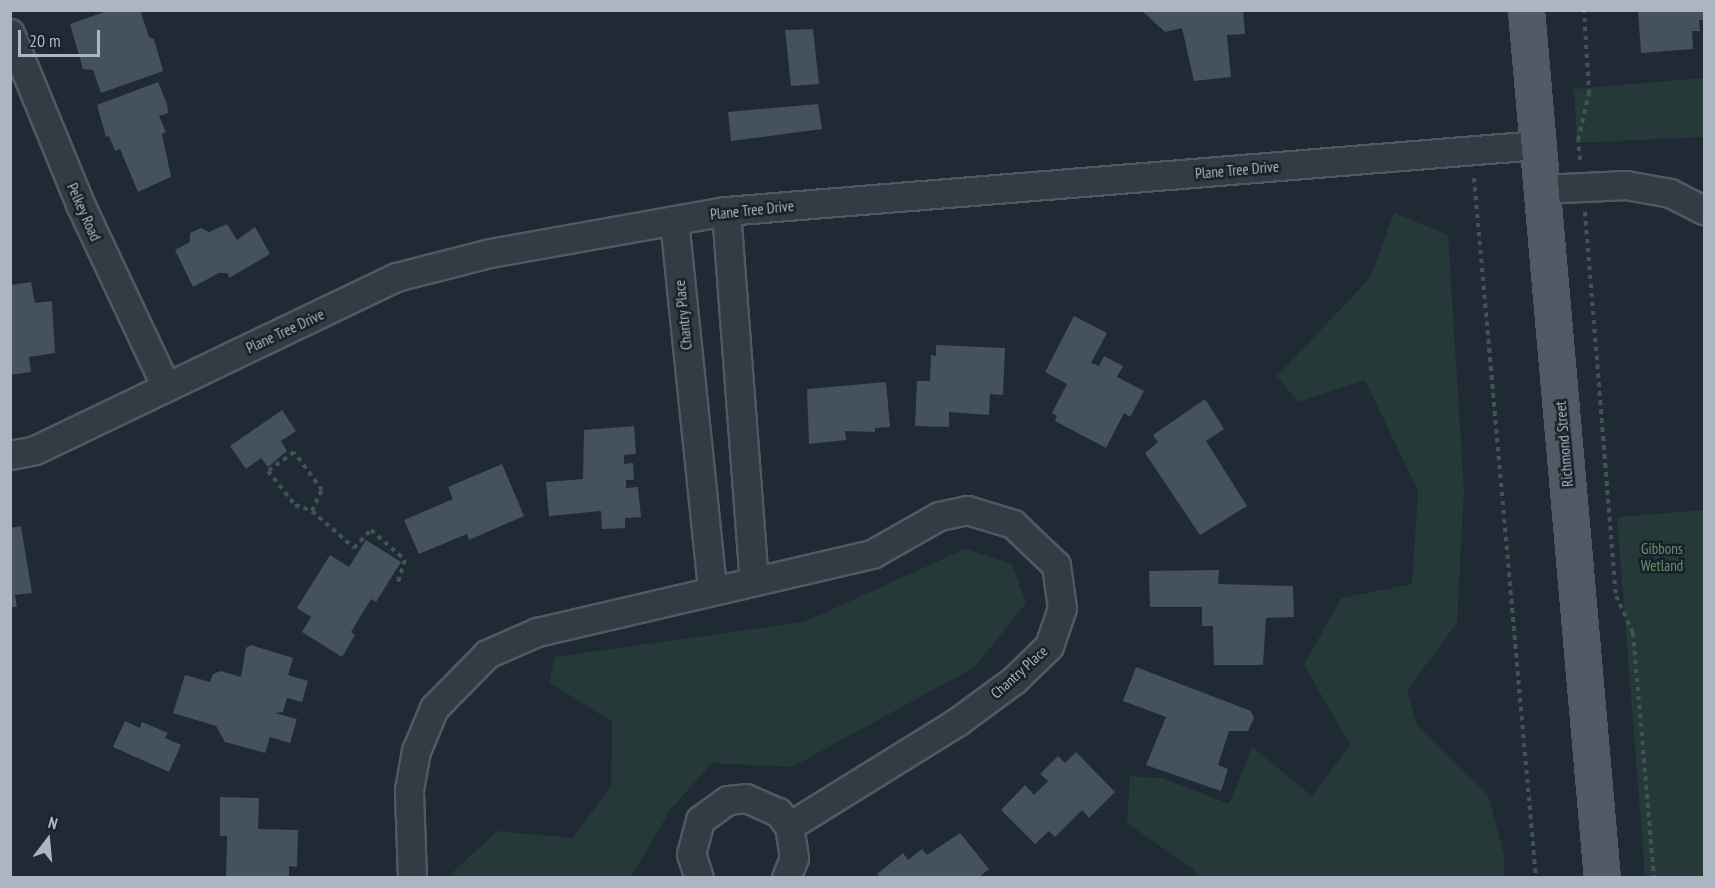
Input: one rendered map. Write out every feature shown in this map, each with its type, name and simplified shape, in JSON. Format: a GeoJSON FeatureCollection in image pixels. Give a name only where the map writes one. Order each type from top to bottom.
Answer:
{"type":"FeatureCollection","features":[{"type":"Feature","properties":{"kind":"main road","name":"Richmond Street"},"geometry":{"type":"LineString","coordinates":[[1526,10],[1602,878]]}},
{"type":"Feature","properties":{"kind":"street","name":"Pelkey Road"},"geometry":{"type":"LineString","coordinates":[[10,33],[80,204],[166,387]]}},
{"type":"Feature","properties":{"kind":"street","name":"Plane Tree Drive"},"geometry":{"type":"LineString","coordinates":[[10,454],[35,450],[396,277],[490,253],[726,211],[1538,145]]}},
{"type":"Feature","properties":{"kind":"street"},"geometry":{"type":"LineString","coordinates":[[1542,189],[1626,185],[1670,193],[1704,210]]}},
{"type":"Feature","properties":{"kind":"street"},"geometry":{"type":"LineString","coordinates":[[726,211],[754,580]]}},
{"type":"Feature","properties":{"kind":"street","name":"Chantry Place"},"geometry":{"type":"LineString","coordinates":[[674,220],[712,589]]}},
{"type":"Feature","properties":{"kind":"street","name":"Chantry Place"},"geometry":{"type":"LineString","coordinates":[[412,878],[409,790],[416,751],[434,708],[487,654],[537,632],[712,589],[872,554],[939,516],[967,510],[1013,524],[1056,565],[1062,608],[1049,646],[1014,680],[957,722],[789,826]]}},
{"type":"Feature","properties":{"kind":"street"},"geometry":{"type":"LineString","coordinates":[[699,878],[691,854],[692,836],[700,820],[712,808],[728,800],[746,798],[770,807],[789,826],[794,858],[786,878]]}},
{"type":"Feature","properties":{"kind":"path"},"geometry":{"type":"LineString","coordinates":[[1584,10],[1589,74],[1578,140],[1616,596],[1633,633],[1654,878]]}},
{"type":"Feature","properties":{"kind":"path"},"geometry":{"type":"LineString","coordinates":[[1467,151],[1476,184],[1536,878]]}},
{"type":"Feature","properties":{"kind":"path"},"geometry":{"type":"LineString","coordinates":[[312,511],[322,490],[294,452],[268,471],[295,505],[312,511],[354,548],[371,530],[405,560],[398,582]]}},
{"type":"Feature","properties":{"kind":"green space"},"geometry":{"type":"Polygon","coordinates":[[[1704,78],[1704,137],[1577,143],[1574,89],[1704,78]]]}},
{"type":"Feature","properties":{"kind":"green space"},"geometry":{"type":"Polygon","coordinates":[[[1394,213],[1448,235],[1464,490],[1457,623],[1407,690],[1417,725],[1488,795],[1504,854],[1504,877],[1199,877],[1193,869],[1127,823],[1130,776],[1162,778],[1229,804],[1252,747],[1312,796],[1350,745],[1304,665],[1341,598],[1412,584],[1418,491],[1365,380],[1298,402],[1277,376],[1370,278],[1394,213]]]}},
{"type":"Feature","properties":{"kind":"green space","name":"Gibbons Wetland"},"geometry":{"type":"Polygon","coordinates":[[[1704,510],[1704,877],[1645,877],[1617,517],[1704,510]]]}},
{"type":"Feature","properties":{"kind":"green space"},"geometry":{"type":"Polygon","coordinates":[[[965,549],[1012,564],[1026,603],[975,667],[792,767],[712,763],[670,810],[631,877],[453,877],[452,873],[497,831],[573,838],[611,786],[612,722],[549,682],[555,657],[804,622],[965,549]]]}},
{"type":"Feature","properties":{"kind":"building"},"geometry":{"type":"Polygon","coordinates":[[[110,10],[140,10],[149,37],[154,39],[163,71],[101,93],[93,70],[83,69],[70,24],[110,10]]]}},
{"type":"Feature","properties":{"kind":"building"},"geometry":{"type":"Polygon","coordinates":[[[1141,10],[1243,10],[1245,34],[1227,35],[1231,77],[1194,81],[1182,28],[1165,32],[1141,10]]]}},
{"type":"Feature","properties":{"kind":"building"},"geometry":{"type":"Polygon","coordinates":[[[1638,10],[1704,10],[1704,20],[1699,20],[1700,31],[1692,31],[1693,49],[1641,53],[1638,10]]]}},
{"type":"Feature","properties":{"kind":"building"},"geometry":{"type":"Polygon","coordinates":[[[813,29],[819,84],[791,86],[785,30],[813,29]]]}},
{"type":"Feature","properties":{"kind":"building"},"geometry":{"type":"Polygon","coordinates":[[[158,82],[167,104],[168,113],[159,116],[166,132],[162,134],[171,177],[138,192],[120,149],[115,151],[109,136],[106,137],[97,105],[158,82]]]}},
{"type":"Feature","properties":{"kind":"building"},"geometry":{"type":"Polygon","coordinates":[[[818,104],[822,129],[731,141],[728,112],[818,104]]]}},
{"type":"Feature","properties":{"kind":"building"},"geometry":{"type":"Polygon","coordinates":[[[227,224],[237,240],[255,227],[270,254],[229,278],[228,273],[219,273],[193,287],[175,250],[190,242],[190,233],[201,228],[209,232],[227,224]]]}},
{"type":"Feature","properties":{"kind":"building"},"geometry":{"type":"Polygon","coordinates":[[[31,282],[35,303],[52,301],[55,353],[29,357],[31,372],[10,375],[10,285],[31,282]]]}},
{"type":"Feature","properties":{"kind":"building"},"geometry":{"type":"Polygon","coordinates":[[[1074,316],[1107,333],[1091,363],[1099,366],[1104,356],[1123,366],[1117,377],[1144,391],[1130,417],[1124,413],[1106,448],[1055,421],[1057,416],[1052,413],[1067,384],[1045,372],[1074,316]]]}},
{"type":"Feature","properties":{"kind":"building"},"geometry":{"type":"Polygon","coordinates":[[[936,345],[1005,348],[1003,395],[990,394],[989,415],[949,412],[949,427],[915,426],[917,381],[930,381],[931,355],[936,356],[936,345]]]}},
{"type":"Feature","properties":{"kind":"building"},"geometry":{"type":"Polygon","coordinates":[[[886,382],[890,427],[875,428],[875,432],[845,431],[846,440],[809,444],[807,389],[886,382]]]}},
{"type":"Feature","properties":{"kind":"building"},"geometry":{"type":"Polygon","coordinates":[[[1205,399],[1224,429],[1206,441],[1247,506],[1200,535],[1145,453],[1158,442],[1153,435],[1205,399]]]}},
{"type":"Feature","properties":{"kind":"building"},"geometry":{"type":"Polygon","coordinates":[[[282,410],[296,431],[281,441],[287,451],[268,467],[261,458],[246,469],[230,446],[282,410]]]}},
{"type":"Feature","properties":{"kind":"building"},"geometry":{"type":"Polygon","coordinates":[[[634,426],[636,454],[624,455],[624,464],[633,463],[634,480],[626,480],[626,488],[638,487],[641,517],[625,518],[625,528],[602,529],[601,511],[549,516],[546,482],[583,479],[584,430],[634,426]]]}},
{"type":"Feature","properties":{"kind":"building"},"geometry":{"type":"Polygon","coordinates":[[[502,464],[524,516],[469,540],[467,534],[419,554],[404,520],[453,499],[448,487],[502,464]]]}},
{"type":"Feature","properties":{"kind":"building"},"geometry":{"type":"Polygon","coordinates":[[[21,526],[32,593],[15,595],[17,607],[10,607],[10,528],[21,526]]]}},
{"type":"Feature","properties":{"kind":"building"},"geometry":{"type":"Polygon","coordinates":[[[366,540],[401,562],[376,602],[371,599],[351,632],[355,635],[342,657],[302,632],[311,617],[297,608],[330,555],[349,567],[366,540]]]}},
{"type":"Feature","properties":{"kind":"building"},"geometry":{"type":"Polygon","coordinates":[[[1219,570],[1218,584],[1293,586],[1294,617],[1266,618],[1263,665],[1214,665],[1213,626],[1202,626],[1202,607],[1150,607],[1149,571],[1219,570]]]}},
{"type":"Feature","properties":{"kind":"building"},"geometry":{"type":"Polygon","coordinates":[[[251,645],[293,658],[288,675],[308,681],[302,702],[287,698],[283,712],[275,713],[297,719],[290,743],[270,737],[265,753],[225,742],[216,726],[173,713],[185,675],[210,682],[213,674],[221,671],[241,677],[246,648],[251,645]]]}},
{"type":"Feature","properties":{"kind":"building"},"geometry":{"type":"Polygon","coordinates":[[[1136,667],[1251,711],[1254,718],[1248,731],[1229,731],[1218,765],[1228,769],[1221,791],[1146,765],[1166,717],[1123,701],[1136,667]]]}},
{"type":"Feature","properties":{"kind":"building"},"geometry":{"type":"Polygon","coordinates":[[[125,721],[140,728],[142,722],[168,733],[165,738],[181,745],[169,772],[113,747],[125,721]]]}},
{"type":"Feature","properties":{"kind":"building"},"geometry":{"type":"Polygon","coordinates":[[[1076,752],[1115,792],[1089,818],[1082,810],[1055,837],[1049,831],[1035,844],[1001,810],[1025,785],[1034,795],[1048,781],[1040,774],[1058,756],[1065,763],[1076,752]]]}},
{"type":"Feature","properties":{"kind":"building"},"geometry":{"type":"Polygon","coordinates":[[[220,797],[259,798],[258,829],[298,830],[297,867],[289,866],[289,878],[226,878],[227,836],[220,836],[220,797]]]}},
{"type":"Feature","properties":{"kind":"building"},"geometry":{"type":"Polygon","coordinates":[[[960,833],[989,869],[978,878],[880,878],[877,874],[903,853],[908,860],[922,849],[927,855],[960,833]]]}}]}
